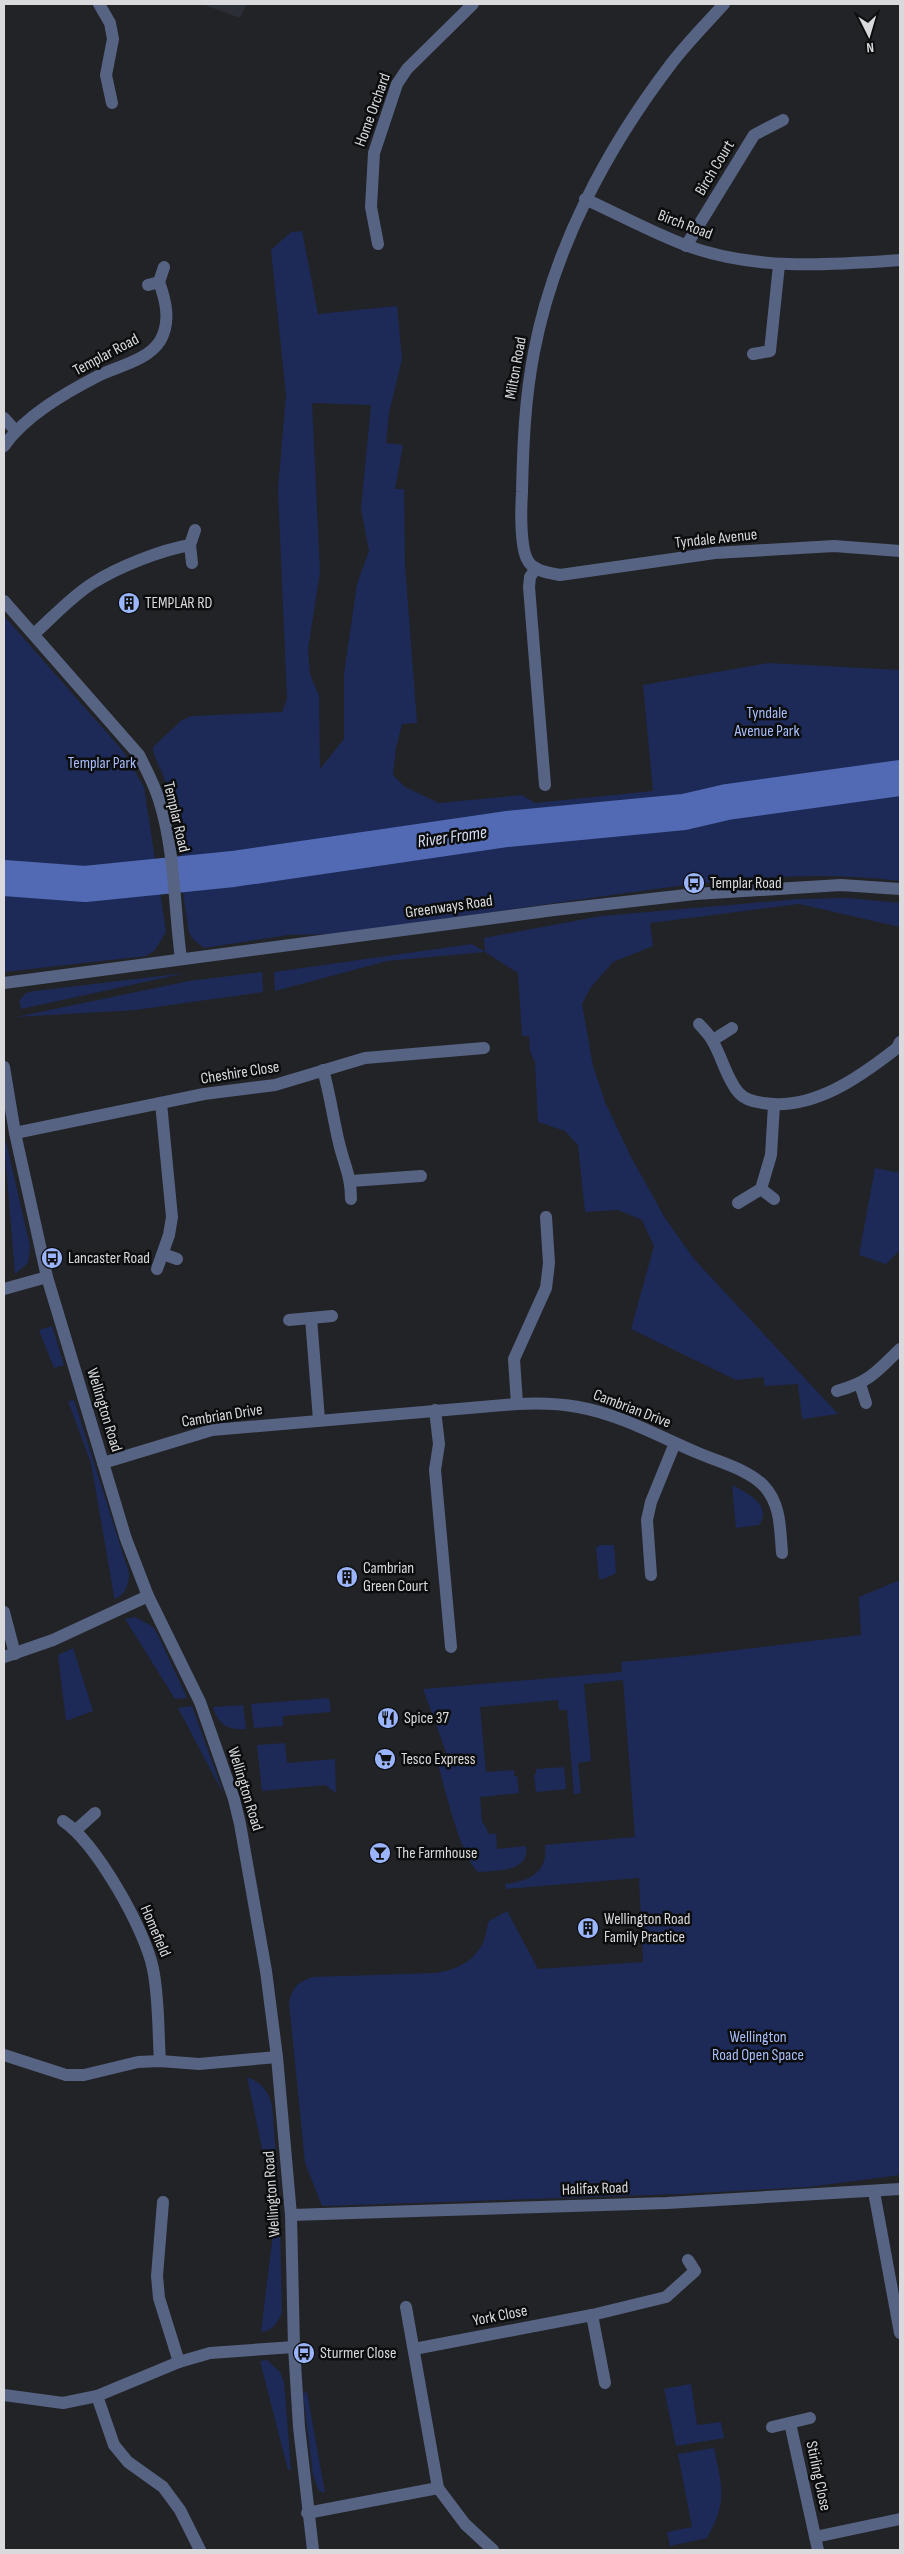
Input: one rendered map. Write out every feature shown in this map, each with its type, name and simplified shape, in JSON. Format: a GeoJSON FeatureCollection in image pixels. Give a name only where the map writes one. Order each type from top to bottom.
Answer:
{"type":"FeatureCollection","features":[{"type":"Feature","properties":{"kind":"street"},"geometry":{"type":"LineString","coordinates":[[99,4],[110,23],[113,39],[106,75],[112,103]]}},
{"type":"Feature","properties":{"kind":"street","name":"Milton Road"},"geometry":{"type":"LineString","coordinates":[[536,568],[527,560],[521,521],[524,422],[534,351],[554,279],[585,199],[624,132],[672,63],[724,4]]}},
{"type":"Feature","properties":{"kind":"street","name":"Home Orchard"},"geometry":{"type":"LineString","coordinates":[[378,244],[372,207],[374,153],[391,99],[407,69],[465,6]]}},
{"type":"Feature","properties":{"kind":"street","name":"Birch Court"},"geometry":{"type":"LineString","coordinates":[[686,246],[754,135],[783,120]]}},
{"type":"Feature","properties":{"kind":"street","name":"Birch Road"},"geometry":{"type":"LineString","coordinates":[[585,199],[686,246],[730,257],[779,265],[815,266],[900,260]]}},
{"type":"Feature","properties":{"kind":"street"},"geometry":{"type":"LineString","coordinates":[[753,354],[770,351],[779,265]]}},
{"type":"Feature","properties":{"kind":"street","name":"Templar Road"},"geometry":{"type":"LineString","coordinates":[[4,446],[15,430],[62,397],[98,376],[147,355],[160,341],[166,323],[166,301],[154,283],[164,267]]}},
{"type":"Feature","properties":{"kind":"street"},"geometry":{"type":"LineString","coordinates":[[4,418],[15,430]]}},
{"type":"Feature","properties":{"kind":"street"},"geometry":{"type":"LineString","coordinates":[[192,563],[190,545],[195,530]]}},
{"type":"Feature","properties":{"kind":"street"},"geometry":{"type":"LineString","coordinates":[[34,633],[92,583],[118,570],[178,547],[190,545]]}},
{"type":"Feature","properties":{"kind":"street","name":"Tyndale Avenue"},"geometry":{"type":"LineString","coordinates":[[536,568],[546,573],[560,575],[715,553],[834,546],[900,551]]}},
{"type":"Feature","properties":{"kind":"street"},"geometry":{"type":"LineString","coordinates":[[536,568],[530,577],[529,587],[545,785]]}},
{"type":"Feature","properties":{"kind":"street","name":"Templar Road"},"geometry":{"type":"LineString","coordinates":[[4,601],[139,755],[160,802],[169,851],[181,959]]}},
{"type":"Feature","properties":{"kind":"street","name":"Greenways Road"},"geometry":{"type":"LineString","coordinates":[[4,982],[695,894],[841,885],[900,890]]}},
{"type":"Feature","properties":{"kind":"street"},"geometry":{"type":"LineString","coordinates":[[699,1024],[713,1040],[739,1094],[751,1101],[774,1105],[811,1098],[834,1090],[865,1073],[899,1047]]}},
{"type":"Feature","properties":{"kind":"street"},"geometry":{"type":"LineString","coordinates":[[713,1040],[732,1028]]}},
{"type":"Feature","properties":{"kind":"street","name":"Cheshire Close"},"geometry":{"type":"LineString","coordinates":[[15,1133],[161,1103],[275,1085],[365,1058],[484,1048]]}},
{"type":"Feature","properties":{"kind":"street","name":"Wellington Road"},"geometry":{"type":"LineString","coordinates":[[4,1067],[15,1133],[47,1277],[126,1539],[148,1596],[200,1702],[234,1799],[251,1881],[277,2057],[291,2215],[294,2347],[307,2513],[313,2550]]}},
{"type":"Feature","properties":{"kind":"street"},"geometry":{"type":"LineString","coordinates":[[323,1070],[332,1099],[338,1142],[351,1181],[351,1199]]}},
{"type":"Feature","properties":{"kind":"street"},"geometry":{"type":"LineString","coordinates":[[157,1269],[164,1254],[169,1235],[172,1200],[161,1103]]}},
{"type":"Feature","properties":{"kind":"street"},"geometry":{"type":"LineString","coordinates":[[738,1203],[762,1188],[771,1155],[774,1105]]}},
{"type":"Feature","properties":{"kind":"street"},"geometry":{"type":"LineString","coordinates":[[351,1181],[421,1176]]}},
{"type":"Feature","properties":{"kind":"street"},"geometry":{"type":"LineString","coordinates":[[762,1188],[774,1199]]}},
{"type":"Feature","properties":{"kind":"street"},"geometry":{"type":"LineString","coordinates":[[517,1404],[514,1359],[546,1288],[549,1263],[546,1217]]}},
{"type":"Feature","properties":{"kind":"street"},"geometry":{"type":"LineString","coordinates":[[164,1254],[177,1259]]}},
{"type":"Feature","properties":{"kind":"street"},"geometry":{"type":"LineString","coordinates":[[4,1289],[47,1277]]}},
{"type":"Feature","properties":{"kind":"street"},"geometry":{"type":"LineString","coordinates":[[289,1320],[332,1316]]}},
{"type":"Feature","properties":{"kind":"street"},"geometry":{"type":"LineString","coordinates":[[310,1318],[319,1420]]}},
{"type":"Feature","properties":{"kind":"street"},"geometry":{"type":"LineString","coordinates":[[837,1391],[860,1384],[873,1376],[900,1349]]}},
{"type":"Feature","properties":{"kind":"street"},"geometry":{"type":"LineString","coordinates":[[860,1384],[866,1402]]}},
{"type":"Feature","properties":{"kind":"street","name":"Cambrian Drive"},"geometry":{"type":"LineString","coordinates":[[103,1463],[212,1430],[517,1404],[548,1403],[579,1407],[608,1415],[675,1443],[743,1472],[763,1485],[774,1500],[779,1518],[782,1553]]}},
{"type":"Feature","properties":{"kind":"street"},"geometry":{"type":"LineString","coordinates":[[436,1410],[439,1444],[436,1470],[451,1647]]}},
{"type":"Feature","properties":{"kind":"street","name":"Cambrian Drive"},"geometry":{"type":"LineString","coordinates":[[651,1575],[647,1520],[651,1502],[675,1443]]}},
{"type":"Feature","properties":{"kind":"street"},"geometry":{"type":"LineString","coordinates":[[4,1612],[10,1655],[53,1640],[148,1596]]}},
{"type":"Feature","properties":{"kind":"street"},"geometry":{"type":"LineString","coordinates":[[76,1830],[95,1813]]}},
{"type":"Feature","properties":{"kind":"street","name":"Homefield"},"geometry":{"type":"LineString","coordinates":[[63,1821],[76,1830],[89,1844],[133,1917],[148,1948],[154,1970],[160,2061]]}},
{"type":"Feature","properties":{"kind":"street"},"geometry":{"type":"LineString","coordinates":[[4,2055],[66,2075],[84,2075],[138,2062],[160,2061],[199,2064],[277,2057]]}},
{"type":"Feature","properties":{"kind":"street","name":"Halifax Road"},"geometry":{"type":"LineString","coordinates":[[291,2215],[667,2203],[900,2190]]}},
{"type":"Feature","properties":{"kind":"street"},"geometry":{"type":"LineString","coordinates":[[874,2192],[898,2311],[900,2333]]}},
{"type":"Feature","properties":{"kind":"street"},"geometry":{"type":"LineString","coordinates":[[163,2202],[157,2276],[159,2298],[179,2362]]}},
{"type":"Feature","properties":{"kind":"street","name":"York Close"},"geometry":{"type":"LineString","coordinates":[[414,2348],[592,2315],[666,2297],[695,2271],[688,2260]]}},
{"type":"Feature","properties":{"kind":"street"},"geometry":{"type":"LineString","coordinates":[[406,2307],[438,2488],[465,2524],[493,2550]]}},
{"type":"Feature","properties":{"kind":"street"},"geometry":{"type":"LineString","coordinates":[[592,2315],[605,2383]]}},
{"type":"Feature","properties":{"kind":"street"},"geometry":{"type":"LineString","coordinates":[[4,2395],[62,2403],[97,2396],[179,2362],[210,2353],[294,2347]]}},
{"type":"Feature","properties":{"kind":"street"},"geometry":{"type":"LineString","coordinates":[[97,2396],[114,2445],[128,2462],[163,2487],[180,2510],[197,2549]]}},
{"type":"Feature","properties":{"kind":"street","name":"Stirling Close"},"geometry":{"type":"LineString","coordinates":[[772,2427],[810,2418]]}},
{"type":"Feature","properties":{"kind":"street","name":"Stirling Close"},"geometry":{"type":"LineString","coordinates":[[790,2423],[818,2550]]}},
{"type":"Feature","properties":{"kind":"street"},"geometry":{"type":"LineString","coordinates":[[307,2513],[438,2488]]}},
{"type":"Feature","properties":{"kind":"street","name":"Stirling Close"},"geometry":{"type":"LineString","coordinates":[[815,2537],[900,2519]]}},
{"type":"Feature","properties":{"kind":"shaded area"},"geometry":{"type":"Polygon","coordinates":[[[202,4],[247,4],[240,18],[202,4]]]}},
{"type":"Feature","properties":{"kind":"green space","name":"Tyndale Avenue Park"},"geometry":{"type":"Polygon","coordinates":[[[302,231],[318,314],[397,306],[402,359],[389,413],[386,443],[403,445],[395,489],[404,489],[405,566],[417,723],[402,724],[396,748],[393,775],[405,787],[439,803],[522,795],[535,803],[653,791],[643,685],[768,663],[900,670],[900,881],[825,876],[711,882],[338,934],[288,935],[204,948],[194,940],[189,933],[182,886],[180,832],[176,806],[153,752],[153,747],[182,720],[192,716],[282,712],[287,699],[278,489],[286,395],[271,250],[291,232],[302,231]],[[312,403],[320,572],[308,649],[310,675],[319,695],[320,769],[344,739],[344,674],[357,584],[369,551],[361,509],[371,405],[312,403]]]}},
{"type":"Feature","properties":{"kind":"green space","name":"Templar Park"},"geometry":{"type":"Polygon","coordinates":[[[4,616],[123,751],[144,787],[166,932],[154,951],[146,956],[4,972],[4,616]]]}},
{"type":"Feature","properties":{"kind":"green space"},"geometry":{"type":"Polygon","coordinates":[[[847,898],[900,903],[900,927],[799,904],[650,923],[653,946],[613,962],[591,987],[582,1004],[593,1066],[605,1102],[631,1157],[665,1218],[694,1259],[838,1414],[802,1419],[798,1384],[765,1386],[763,1377],[736,1380],[631,1329],[654,1246],[642,1220],[618,1210],[585,1212],[578,1145],[565,1131],[538,1122],[535,1062],[530,1052],[529,1036],[522,1036],[518,973],[485,952],[484,938],[601,916],[800,899],[847,898]]]}},
{"type":"Feature","properties":{"kind":"green space"},"geometry":{"type":"Polygon","coordinates":[[[472,944],[485,952],[387,961],[275,991],[274,972],[472,944]]]}},
{"type":"Feature","properties":{"kind":"green space"},"geometry":{"type":"Polygon","coordinates":[[[262,972],[263,992],[135,1010],[16,1017],[189,981],[262,972]]]}},
{"type":"Feature","properties":{"kind":"green space"},"geometry":{"type":"Polygon","coordinates":[[[186,973],[21,1009],[19,1001],[26,993],[35,991],[186,973]]]}},
{"type":"Feature","properties":{"kind":"green space"},"geometry":{"type":"Polygon","coordinates":[[[4,1142],[6,1142],[30,1246],[28,1263],[15,1274],[4,1142]]]}},
{"type":"Feature","properties":{"kind":"green space"},"geometry":{"type":"Polygon","coordinates":[[[875,1168],[900,1173],[900,1250],[886,1264],[859,1255],[875,1168]]]}},
{"type":"Feature","properties":{"kind":"green space"},"geometry":{"type":"Polygon","coordinates":[[[52,1326],[64,1365],[54,1368],[39,1330],[52,1326]]]}},
{"type":"Feature","properties":{"kind":"green space"},"geometry":{"type":"Polygon","coordinates":[[[74,1400],[129,1573],[126,1589],[114,1599],[91,1463],[68,1401],[74,1400]]]}},
{"type":"Feature","properties":{"kind":"green space"},"geometry":{"type":"Polygon","coordinates":[[[732,1485],[751,1496],[761,1506],[763,1511],[759,1525],[736,1528],[732,1485]]]}},
{"type":"Feature","properties":{"kind":"green space"},"geometry":{"type":"Polygon","coordinates":[[[600,1545],[614,1545],[616,1573],[604,1579],[599,1579],[596,1548],[600,1545]]]}},
{"type":"Feature","properties":{"kind":"green space","name":"Wellington Road Open Space"},"geometry":{"type":"Polygon","coordinates":[[[900,1580],[900,2175],[809,2187],[680,2194],[322,2206],[305,2163],[289,2003],[296,1986],[313,1977],[436,1973],[451,1970],[471,1959],[476,1954],[485,1938],[489,1921],[507,1911],[538,1969],[643,1962],[639,1878],[506,1889],[505,1884],[522,1881],[536,1874],[544,1862],[545,1845],[635,1837],[623,1680],[584,1684],[591,1761],[578,1763],[581,1793],[574,1794],[567,1710],[559,1710],[558,1700],[480,1707],[486,1772],[514,1770],[514,1776],[517,1776],[519,1793],[480,1797],[482,1821],[489,1834],[496,1834],[497,1849],[526,1846],[526,1855],[518,1866],[503,1870],[478,1872],[471,1863],[453,1820],[437,1761],[447,1755],[423,1689],[622,1672],[621,1662],[861,1635],[859,1597],[900,1580]]]}},
{"type":"Feature","properties":{"kind":"green space"},"geometry":{"type":"Polygon","coordinates":[[[135,1617],[152,1626],[157,1633],[187,1698],[175,1699],[125,1619],[135,1617]]]}},
{"type":"Feature","properties":{"kind":"green space"},"geometry":{"type":"Polygon","coordinates":[[[73,1648],[93,1711],[66,1721],[58,1655],[73,1648]]]}},
{"type":"Feature","properties":{"kind":"green space"},"geometry":{"type":"Polygon","coordinates":[[[329,1698],[331,1712],[283,1716],[283,1726],[254,1728],[251,1704],[329,1698]]]}},
{"type":"Feature","properties":{"kind":"green space"},"geometry":{"type":"Polygon","coordinates":[[[243,1705],[246,1729],[234,1729],[225,1725],[218,1718],[213,1707],[243,1705]]]}},
{"type":"Feature","properties":{"kind":"green space"},"geometry":{"type":"Polygon","coordinates":[[[192,1706],[224,1795],[178,1708],[192,1706]]]}},
{"type":"Feature","properties":{"kind":"green space"},"geometry":{"type":"Polygon","coordinates":[[[285,1743],[287,1763],[335,1759],[336,1793],[325,1785],[262,1791],[257,1745],[285,1743]]]}},
{"type":"Feature","properties":{"kind":"green space"},"geometry":{"type":"Polygon","coordinates":[[[564,1767],[566,1789],[536,1792],[534,1775],[536,1774],[536,1769],[564,1767]]]}},
{"type":"Feature","properties":{"kind":"green space"},"geometry":{"type":"Polygon","coordinates":[[[247,2077],[263,2087],[272,2105],[280,2204],[274,2204],[247,2077]]]}},
{"type":"Feature","properties":{"kind":"green space"},"geometry":{"type":"Polygon","coordinates":[[[280,2225],[282,2312],[279,2319],[269,2330],[261,2332],[274,2226],[280,2225]]]}},
{"type":"Feature","properties":{"kind":"green space"},"geometry":{"type":"Polygon","coordinates":[[[267,2360],[280,2372],[284,2382],[291,2470],[288,2470],[260,2361],[267,2360]]]}},
{"type":"Feature","properties":{"kind":"green space"},"geometry":{"type":"Polygon","coordinates":[[[691,2384],[697,2425],[721,2422],[724,2438],[676,2446],[664,2389],[691,2384]]]}},
{"type":"Feature","properties":{"kind":"green space"},"geometry":{"type":"Polygon","coordinates":[[[307,2392],[325,2493],[319,2491],[313,2475],[303,2393],[307,2392]]]}},
{"type":"Feature","properties":{"kind":"green space"},"geometry":{"type":"Polygon","coordinates":[[[714,2448],[721,2484],[721,2503],[714,2525],[707,2538],[670,2546],[667,2532],[692,2527],[678,2454],[714,2448]]]}},
{"type":"Feature","properties":{"kind":"waterway","name":"River Frome"},"geometry":{"type":"LineString","coordinates":[[4,878],[85,884],[233,869],[507,829],[684,812],[727,802],[900,778]]}},
{"type":"Feature","properties":{"kind":"place","name":"TEMPLAR RD"},"geometry":{"type":"Point","coordinates":[129,603]}},
{"type":"Feature","properties":{"kind":"place","name":"Templar Road"},"geometry":{"type":"Point","coordinates":[694,883]}},
{"type":"Feature","properties":{"kind":"place","name":"Lancaster Road"},"geometry":{"type":"Point","coordinates":[52,1258]}},
{"type":"Feature","properties":{"kind":"place","name":"Cambrian Green Court"},"geometry":{"type":"Point","coordinates":[347,1577]}},
{"type":"Feature","properties":{"kind":"place","name":"Spice 37"},"geometry":{"type":"Point","coordinates":[388,1718]}},
{"type":"Feature","properties":{"kind":"place","name":"Tesco Express"},"geometry":{"type":"Point","coordinates":[385,1759]}},
{"type":"Feature","properties":{"kind":"place","name":"The Farmhouse"},"geometry":{"type":"Point","coordinates":[380,1853]}},
{"type":"Feature","properties":{"kind":"place","name":"Wellington Road Family Practice"},"geometry":{"type":"Point","coordinates":[588,1928]}},
{"type":"Feature","properties":{"kind":"place","name":"Sturmer Close"},"geometry":{"type":"Point","coordinates":[304,2353]}}]}
